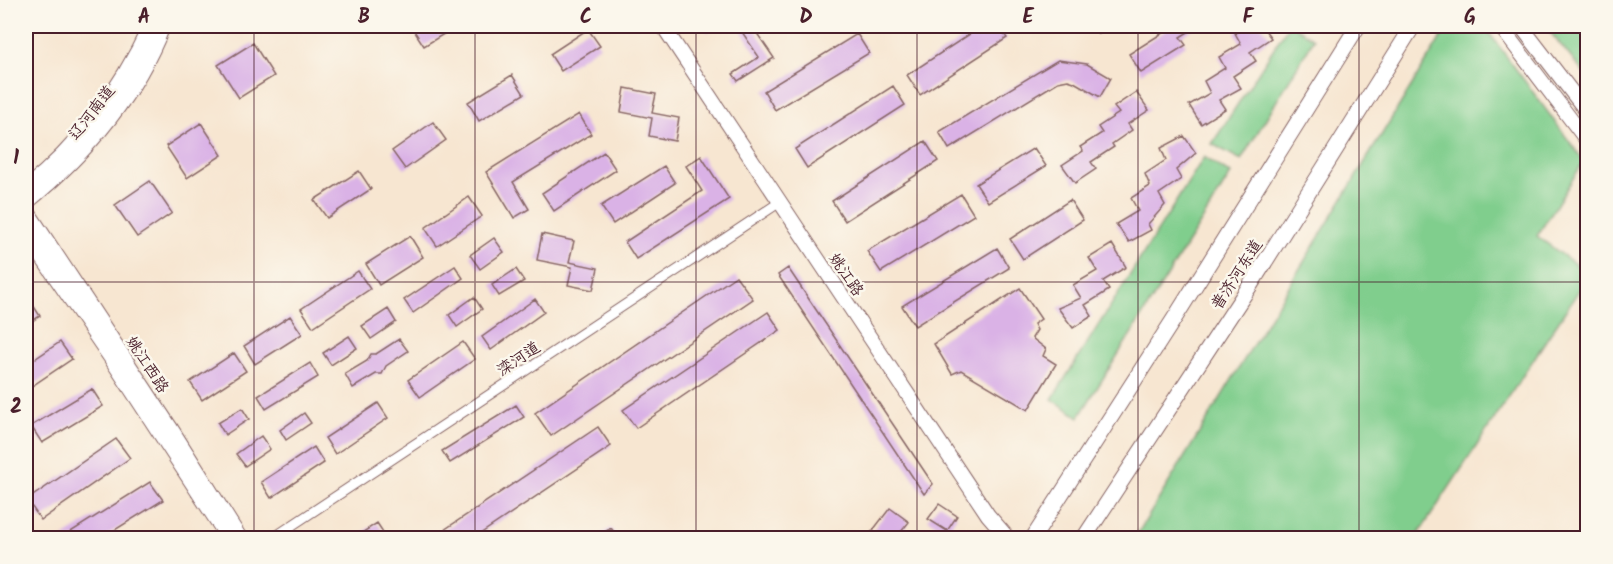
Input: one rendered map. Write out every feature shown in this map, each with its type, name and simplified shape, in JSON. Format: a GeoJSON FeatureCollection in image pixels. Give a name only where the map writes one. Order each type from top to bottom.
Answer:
{"type":"FeatureCollection","features":[{"type":"Feature","properties":{"kind":"main road","name":"普济河东道"},"geometry":{"type":"LineString","coordinates":[[1033,538],[1180,310],[1358,26]]}},
{"type":"Feature","properties":{"kind":"main road","name":"普济河东道"},"geometry":{"type":"LineString","coordinates":[[1084,538],[1251,284],[1413,26]]}},
{"type":"Feature","properties":{"kind":"street","name":"辽河南道"},"geometry":{"type":"LineString","coordinates":[[26,188],[68,150],[96,118],[138,51],[150,26]]}},
{"type":"Feature","properties":{"kind":"street","name":"辽河南道"},"geometry":{"type":"LineString","coordinates":[[26,203],[79,156],[110,120],[145,63],[163,26]]}},
{"type":"Feature","properties":{"kind":"street","name":"姚江路"},"geometry":{"type":"LineString","coordinates":[[663,26],[988,515],[1008,538]]}},
{"type":"Feature","properties":{"kind":"street"},"geometry":{"type":"LineString","coordinates":[[1500,26],[1587,141]]}},
{"type":"Feature","properties":{"kind":"street"},"geometry":{"type":"LineString","coordinates":[[1521,26],[1587,113]]}},
{"type":"Feature","properties":{"kind":"street","name":"滦河道"},"geometry":{"type":"LineString","coordinates":[[273,538],[780,202]]}},
{"type":"Feature","properties":{"kind":"street","name":"姚江西路"},"geometry":{"type":"LineString","coordinates":[[26,209],[240,538]]}},
{"type":"Feature","properties":{"kind":"street","name":"姚江西路"},"geometry":{"type":"LineString","coordinates":[[26,234],[110,357],[228,538]]}},
{"type":"Feature","properties":{"kind":"green space"},"geometry":{"type":"Polygon","coordinates":[[[1288,26],[1293,26],[1314,39],[1241,160],[1212,144],[1288,26]]]}},
{"type":"Feature","properties":{"kind":"green space"},"geometry":{"type":"Polygon","coordinates":[[[1448,26],[1484,26],[1584,161],[1537,236],[1587,273],[1587,278],[1416,538],[1135,538],[1448,26]]]}},
{"type":"Feature","properties":{"kind":"green space"},"geometry":{"type":"Polygon","coordinates":[[[1545,26],[1587,26],[1587,77],[1545,26]]]}},
{"type":"Feature","properties":{"kind":"green space"},"geometry":{"type":"Polygon","coordinates":[[[1204,157],[1231,174],[1079,417],[1052,399],[1204,157]]]}},
{"type":"Feature","properties":{"kind":"building"},"geometry":{"type":"Polygon","coordinates":[[[411,26],[457,26],[424,46],[411,26]]]}},
{"type":"Feature","properties":{"kind":"building"},"geometry":{"type":"Polygon","coordinates":[[[703,26],[718,26],[708,32],[703,26]]]}},
{"type":"Feature","properties":{"kind":"building"},"geometry":{"type":"Polygon","coordinates":[[[738,26],[752,26],[774,58],[738,81],[733,74],[759,57],[738,26]]]}},
{"type":"Feature","properties":{"kind":"building"},"geometry":{"type":"Polygon","coordinates":[[[982,26],[998,26],[1007,38],[920,95],[907,75],[982,26]]]}},
{"type":"Feature","properties":{"kind":"building"},"geometry":{"type":"Polygon","coordinates":[[[1093,26],[1111,26],[1098,34],[1093,26]]]}},
{"type":"Feature","properties":{"kind":"building"},"geometry":{"type":"Polygon","coordinates":[[[1171,26],[1198,26],[1180,37],[1186,45],[1141,73],[1129,54],[1171,26]]]}},
{"type":"Feature","properties":{"kind":"building"},"geometry":{"type":"Polygon","coordinates":[[[1248,26],[1262,26],[1271,38],[1250,52],[1256,61],[1233,76],[1241,88],[1219,100],[1225,109],[1201,124],[1189,105],[1210,93],[1204,81],[1225,68],[1219,57],[1241,44],[1235,33],[1248,26]]]}},
{"type":"Feature","properties":{"kind":"building"},"geometry":{"type":"Polygon","coordinates":[[[588,29],[600,46],[561,71],[550,54],[588,29]]]}},
{"type":"Feature","properties":{"kind":"building"},"geometry":{"type":"Polygon","coordinates":[[[857,34],[869,53],[775,110],[764,91],[857,34]]]}},
{"type":"Feature","properties":{"kind":"building"},"geometry":{"type":"Polygon","coordinates":[[[253,43],[274,76],[239,98],[218,65],[253,43]]]}},
{"type":"Feature","properties":{"kind":"building"},"geometry":{"type":"Polygon","coordinates":[[[1058,60],[1087,64],[1111,78],[1100,97],[1074,82],[1068,80],[1058,82],[949,149],[939,132],[1058,60]]]}},
{"type":"Feature","properties":{"kind":"building"},"geometry":{"type":"Polygon","coordinates":[[[512,75],[524,94],[479,121],[468,102],[512,75]]]}},
{"type":"Feature","properties":{"kind":"building"},"geometry":{"type":"Polygon","coordinates":[[[893,86],[905,105],[807,168],[795,149],[893,86]]]}},
{"type":"Feature","properties":{"kind":"building"},"geometry":{"type":"Polygon","coordinates":[[[625,88],[656,94],[652,113],[679,118],[675,141],[649,136],[652,118],[621,112],[625,88]]]}},
{"type":"Feature","properties":{"kind":"building"},"geometry":{"type":"Polygon","coordinates":[[[1136,92],[1149,110],[1128,124],[1132,130],[1112,144],[1114,147],[1091,162],[1096,169],[1075,183],[1062,165],[1083,151],[1080,147],[1102,133],[1098,127],[1119,113],[1114,107],[1136,92]]]}},
{"type":"Feature","properties":{"kind":"building"},"geometry":{"type":"Polygon","coordinates":[[[579,114],[591,134],[513,182],[529,209],[514,218],[486,172],[579,114]]]}},
{"type":"Feature","properties":{"kind":"building"},"geometry":{"type":"Polygon","coordinates":[[[433,122],[446,140],[405,169],[392,151],[433,122]]]}},
{"type":"Feature","properties":{"kind":"building"},"geometry":{"type":"Polygon","coordinates":[[[201,123],[222,155],[187,178],[166,146],[201,123]]]}},
{"type":"Feature","properties":{"kind":"building"},"geometry":{"type":"Polygon","coordinates":[[[1184,136],[1196,153],[1176,170],[1181,179],[1159,194],[1165,205],[1148,224],[1151,230],[1129,242],[1116,224],[1138,211],[1131,198],[1150,186],[1145,174],[1166,160],[1161,148],[1184,136]]]}},
{"type":"Feature","properties":{"kind":"building"},"geometry":{"type":"Polygon","coordinates":[[[925,141],[938,161],[845,221],[832,201],[925,141]]]}},
{"type":"Feature","properties":{"kind":"building"},"geometry":{"type":"Polygon","coordinates":[[[1034,148],[1046,166],[988,202],[976,184],[1034,148]]]}},
{"type":"Feature","properties":{"kind":"building"},"geometry":{"type":"Polygon","coordinates":[[[604,152],[616,170],[554,211],[542,193],[604,152]]]}},
{"type":"Feature","properties":{"kind":"building"},"geometry":{"type":"Polygon","coordinates":[[[701,156],[729,199],[636,259],[625,242],[702,191],[686,166],[701,156]]]}},
{"type":"Feature","properties":{"kind":"building"},"geometry":{"type":"Polygon","coordinates":[[[664,166],[675,183],[613,224],[601,206],[664,166]]]}},
{"type":"Feature","properties":{"kind":"building"},"geometry":{"type":"Polygon","coordinates":[[[359,171],[371,189],[327,218],[314,200],[359,171]]]}},
{"type":"Feature","properties":{"kind":"building"},"geometry":{"type":"Polygon","coordinates":[[[150,181],[172,213],[137,237],[115,205],[150,181]]]}},
{"type":"Feature","properties":{"kind":"building"},"geometry":{"type":"Polygon","coordinates":[[[961,194],[974,215],[881,272],[867,251],[961,194]]]}},
{"type":"Feature","properties":{"kind":"building"},"geometry":{"type":"Polygon","coordinates":[[[469,197],[482,216],[437,246],[425,228],[469,197]]]}},
{"type":"Feature","properties":{"kind":"building"},"geometry":{"type":"Polygon","coordinates":[[[1070,200],[1083,220],[1023,259],[1010,239],[1070,200]]]}},
{"type":"Feature","properties":{"kind":"building"},"geometry":{"type":"Polygon","coordinates":[[[542,234],[574,241],[569,262],[598,268],[593,290],[568,285],[572,267],[537,260],[542,234]]]}},
{"type":"Feature","properties":{"kind":"building"},"geometry":{"type":"Polygon","coordinates":[[[410,236],[423,257],[379,285],[366,264],[410,236]]]}},
{"type":"Feature","properties":{"kind":"building"},"geometry":{"type":"Polygon","coordinates":[[[494,238],[504,252],[480,269],[470,255],[494,238]]]}},
{"type":"Feature","properties":{"kind":"building"},"geometry":{"type":"Polygon","coordinates":[[[1112,244],[1126,267],[1103,281],[1109,290],[1085,305],[1092,316],[1073,328],[1058,308],[1081,298],[1073,285],[1097,271],[1089,258],[1112,244]]]}},
{"type":"Feature","properties":{"kind":"building"},"geometry":{"type":"Polygon","coordinates":[[[997,248],[1009,268],[915,326],[902,306],[997,248]]]}},
{"type":"Feature","properties":{"kind":"building"},"geometry":{"type":"Polygon","coordinates":[[[455,266],[463,278],[413,313],[404,300],[455,266]]]}},
{"type":"Feature","properties":{"kind":"building"},"geometry":{"type":"Polygon","coordinates":[[[788,268],[933,484],[924,494],[778,275],[788,268]]]}},
{"type":"Feature","properties":{"kind":"building"},"geometry":{"type":"Polygon","coordinates":[[[516,269],[524,281],[499,296],[492,285],[516,269]]]}},
{"type":"Feature","properties":{"kind":"building"},"geometry":{"type":"Polygon","coordinates":[[[358,271],[370,289],[313,327],[301,309],[358,271]]]}},
{"type":"Feature","properties":{"kind":"building"},"geometry":{"type":"Polygon","coordinates":[[[736,276],[753,299],[551,436],[535,413],[736,276]]]}},
{"type":"Feature","properties":{"kind":"building"},"geometry":{"type":"Polygon","coordinates":[[[1020,288],[1041,319],[1034,324],[1037,330],[1032,338],[1046,349],[1043,356],[1056,364],[1028,410],[961,370],[952,374],[934,344],[1020,288]]]}},
{"type":"Feature","properties":{"kind":"building"},"geometry":{"type":"Polygon","coordinates":[[[474,297],[482,309],[457,327],[449,315],[474,297]]]}},
{"type":"Feature","properties":{"kind":"building"},"geometry":{"type":"Polygon","coordinates":[[[535,299],[544,312],[491,350],[482,337],[535,299]]]}},
{"type":"Feature","properties":{"kind":"building"},"geometry":{"type":"Polygon","coordinates":[[[31,302],[40,316],[26,325],[26,306],[31,302]]]}},
{"type":"Feature","properties":{"kind":"building"},"geometry":{"type":"Polygon","coordinates":[[[388,309],[396,322],[371,339],[362,326],[388,309]]]}},
{"type":"Feature","properties":{"kind":"building"},"geometry":{"type":"Polygon","coordinates":[[[768,312],[780,330],[636,428],[623,410],[768,312]]]}},
{"type":"Feature","properties":{"kind":"building"},"geometry":{"type":"Polygon","coordinates":[[[290,316],[302,334],[255,364],[244,346],[290,316]]]}},
{"type":"Feature","properties":{"kind":"building"},"geometry":{"type":"Polygon","coordinates":[[[349,336],[357,348],[331,365],[323,353],[349,336]]]}},
{"type":"Feature","properties":{"kind":"building"},"geometry":{"type":"Polygon","coordinates":[[[399,339],[408,351],[386,366],[382,374],[376,374],[353,388],[345,374],[367,361],[371,354],[376,354],[399,339]]]}},
{"type":"Feature","properties":{"kind":"building"},"geometry":{"type":"Polygon","coordinates":[[[60,342],[72,359],[26,390],[26,365],[60,342]]]}},
{"type":"Feature","properties":{"kind":"building"},"geometry":{"type":"Polygon","coordinates":[[[463,342],[475,359],[420,397],[408,380],[463,342]]]}},
{"type":"Feature","properties":{"kind":"building"},"geometry":{"type":"Polygon","coordinates":[[[234,353],[246,371],[202,400],[190,382],[234,353]]]}},
{"type":"Feature","properties":{"kind":"building"},"geometry":{"type":"Polygon","coordinates":[[[310,363],[318,377],[266,409],[258,396],[310,363]]]}},
{"type":"Feature","properties":{"kind":"building"},"geometry":{"type":"Polygon","coordinates":[[[92,389],[103,406],[42,443],[31,426],[92,389]]]}},
{"type":"Feature","properties":{"kind":"building"},"geometry":{"type":"Polygon","coordinates":[[[378,403],[388,418],[335,454],[325,438],[378,403]]]}},
{"type":"Feature","properties":{"kind":"building"},"geometry":{"type":"Polygon","coordinates":[[[516,405],[524,417],[450,463],[442,451],[516,405]]]}},
{"type":"Feature","properties":{"kind":"building"},"geometry":{"type":"Polygon","coordinates":[[[242,408],[249,419],[225,435],[218,423],[242,408]]]}},
{"type":"Feature","properties":{"kind":"building"},"geometry":{"type":"Polygon","coordinates":[[[304,413],[311,423],[286,440],[280,430],[304,413]]]}},
{"type":"Feature","properties":{"kind":"building"},"geometry":{"type":"Polygon","coordinates":[[[598,427],[611,446],[474,538],[432,538],[598,427]]]}},
{"type":"Feature","properties":{"kind":"building"},"geometry":{"type":"Polygon","coordinates":[[[261,436],[270,449],[245,466],[236,454],[261,436]]]}},
{"type":"Feature","properties":{"kind":"building"},"geometry":{"type":"Polygon","coordinates":[[[116,439],[130,458],[41,520],[27,500],[116,439]]]}},
{"type":"Feature","properties":{"kind":"building"},"geometry":{"type":"Polygon","coordinates":[[[314,447],[324,463],[271,498],[261,482],[314,447]]]}},
{"type":"Feature","properties":{"kind":"building"},"geometry":{"type":"Polygon","coordinates":[[[150,482],[163,500],[102,538],[61,538],[150,482]]]}},
{"type":"Feature","properties":{"kind":"building"},"geometry":{"type":"Polygon","coordinates":[[[939,504],[957,516],[947,531],[928,519],[939,504]]]}},
{"type":"Feature","properties":{"kind":"building"},"geometry":{"type":"Polygon","coordinates":[[[890,508],[909,522],[896,538],[867,538],[890,508]]]}},
{"type":"Feature","properties":{"kind":"building"},"geometry":{"type":"Polygon","coordinates":[[[377,523],[387,538],[354,538],[377,523]]]}},
{"type":"Feature","properties":{"kind":"building"},"geometry":{"type":"Polygon","coordinates":[[[611,528],[619,538],[595,538],[611,528]]]}},
{"type":"Feature","properties":{"kind":"building"},"geometry":{"type":"Polygon","coordinates":[[[177,532],[182,538],[167,538],[177,532]]]}}]}
